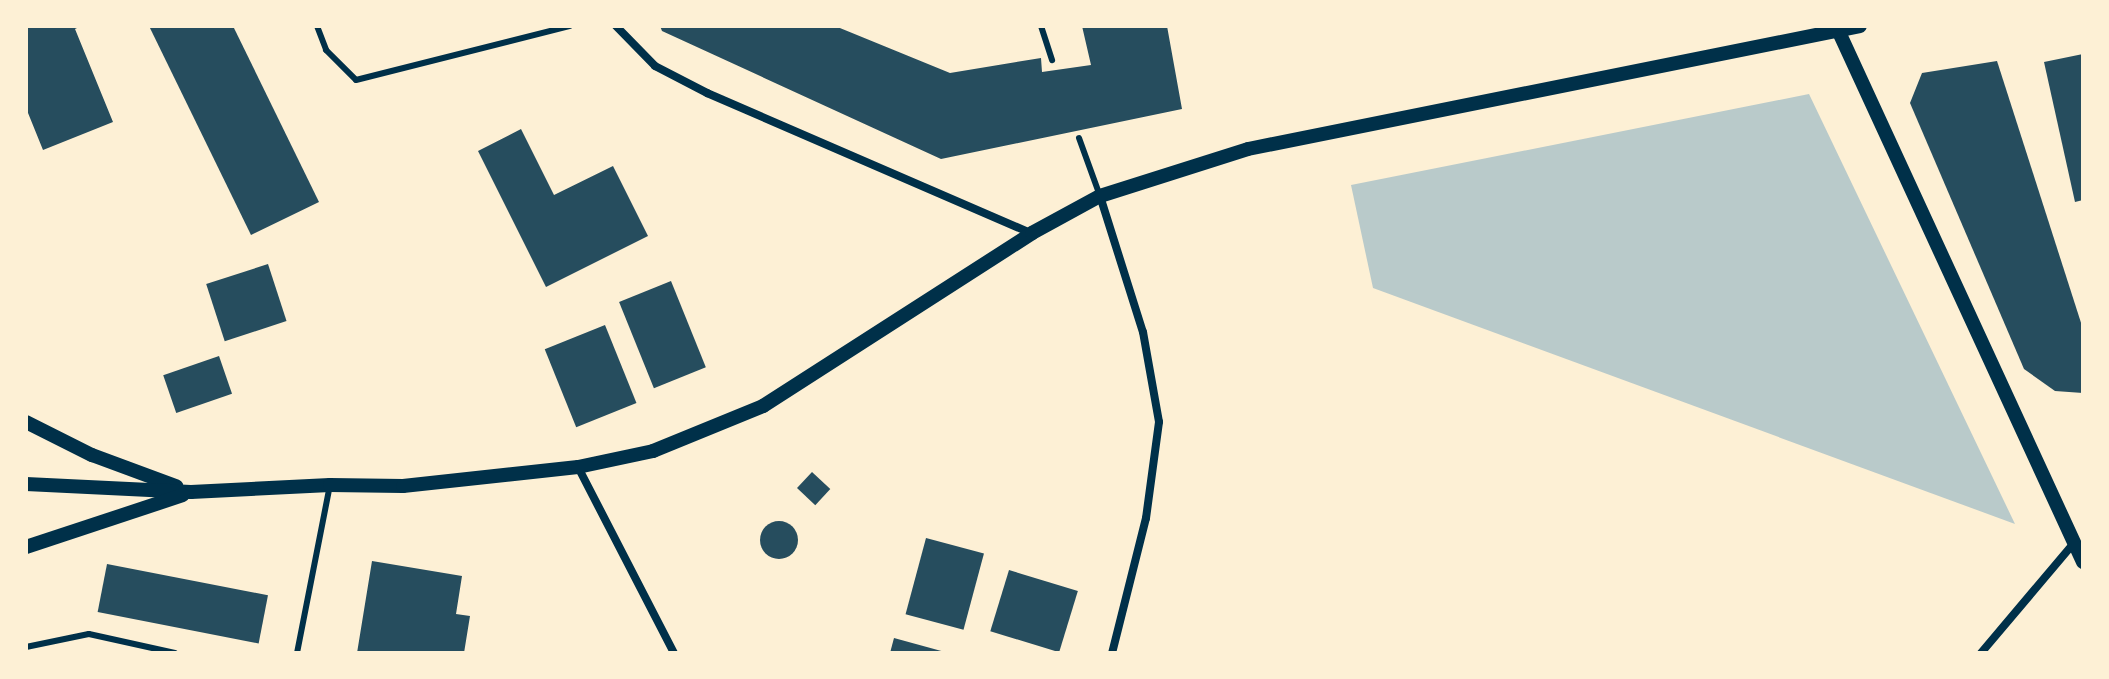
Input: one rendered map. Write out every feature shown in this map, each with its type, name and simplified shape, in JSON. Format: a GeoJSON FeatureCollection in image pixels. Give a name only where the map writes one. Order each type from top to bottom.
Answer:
{"type":"FeatureCollection","features":[{"type":"Feature","properties":{"kind":"street"},"geometry":{"type":"LineString","coordinates":[[616,26],[655,66],[707,93],[1032,233]]}},
{"type":"Feature","properties":{"kind":"street"},"geometry":{"type":"LineString","coordinates":[[26,484],[191,492],[330,485],[403,486],[578,467],[653,451],[763,406],[1032,233],[1100,196],[1248,149],[1860,26]]}},
{"type":"Feature","properties":{"kind":"street"},"geometry":{"type":"LineString","coordinates":[[1838,30],[2083,562]]}},
{"type":"Feature","properties":{"kind":"street"},"geometry":{"type":"LineString","coordinates":[[1100,196],[1143,332],[1159,422],[1146,518],[1112,653]]}},
{"type":"Feature","properties":{"kind":"street"},"geometry":{"type":"LineString","coordinates":[[26,422],[92,455],[191,492]]}},
{"type":"Feature","properties":{"kind":"street"},"geometry":{"type":"LineString","coordinates":[[578,467],[674,653]]}},
{"type":"Feature","properties":{"kind":"street"},"geometry":{"type":"LineString","coordinates":[[26,547],[191,492]]}},
{"type":"Feature","properties":{"kind":"street"},"geometry":{"type":"LineString","coordinates":[[1981,653],[2073,544]]}},
{"type":"Feature","properties":{"kind":"lane"},"geometry":{"type":"LineString","coordinates":[[317,26],[326,50],[356,80],[570,26]]}},
{"type":"Feature","properties":{"kind":"lane"},"geometry":{"type":"LineString","coordinates":[[1041,26],[1052,60]]}},
{"type":"Feature","properties":{"kind":"lane"},"geometry":{"type":"LineString","coordinates":[[1079,138],[1100,196]]}},
{"type":"Feature","properties":{"kind":"lane"},"geometry":{"type":"LineString","coordinates":[[297,653],[330,485]]}},
{"type":"Feature","properties":{"kind":"lane"},"geometry":{"type":"LineString","coordinates":[[26,647],[89,634],[175,653]]}},
{"type":"Feature","properties":{"kind":"shaded area"},"geometry":{"type":"Polygon","coordinates":[[[1809,94],[2015,524],[1373,288],[1351,185],[1809,94]]]}},
{"type":"Feature","properties":{"kind":"building"},"geometry":{"type":"Polygon","coordinates":[[[26,26],[81,26],[75,29],[113,122],[43,150],[26,108],[26,26]]]}},
{"type":"Feature","properties":{"kind":"building"},"geometry":{"type":"Polygon","coordinates":[[[149,26],[233,26],[319,202],[251,235],[149,26]]]}},
{"type":"Feature","properties":{"kind":"building"},"geometry":{"type":"Polygon","coordinates":[[[660,26],[835,26],[950,73],[1041,58],[1042,72],[1091,65],[1082,26],[1167,26],[1182,109],[941,159],[662,31],[660,26]]]}},
{"type":"Feature","properties":{"kind":"building"},"geometry":{"type":"Polygon","coordinates":[[[2083,54],[2083,200],[2075,202],[2044,62],[2083,54]]]}},
{"type":"Feature","properties":{"kind":"building"},"geometry":{"type":"Polygon","coordinates":[[[1997,61],[2083,329],[2083,393],[2055,391],[2024,369],[1910,103],[1922,73],[1997,61]]]}},
{"type":"Feature","properties":{"kind":"building"},"geometry":{"type":"Polygon","coordinates":[[[521,129],[554,195],[613,166],[648,236],[546,287],[478,151],[521,129]]]}},
{"type":"Feature","properties":{"kind":"building"},"geometry":{"type":"Polygon","coordinates":[[[268,264],[287,321],[225,341],[206,284],[268,264]]]}},
{"type":"Feature","properties":{"kind":"building"},"geometry":{"type":"Polygon","coordinates":[[[671,281],[706,367],[654,388],[619,302],[671,281]]]}},
{"type":"Feature","properties":{"kind":"building"},"geometry":{"type":"Polygon","coordinates":[[[605,325],[636,403],[576,427],[545,349],[605,325]]]}},
{"type":"Feature","properties":{"kind":"building"},"geometry":{"type":"Polygon","coordinates":[[[219,356],[232,394],[176,413],[163,375],[219,356]]]}},
{"type":"Feature","properties":{"kind":"building"},"geometry":{"type":"Polygon","coordinates":[[[812,472],[830,489],[815,505],[797,488],[812,472]]]}},
{"type":"Feature","properties":{"kind":"building"},"geometry":{"type":"Polygon","coordinates":[[[779,521],[793,526],[798,540],[793,554],[779,559],[765,554],[760,540],[765,526],[779,521]]]}},
{"type":"Feature","properties":{"kind":"building"},"geometry":{"type":"Polygon","coordinates":[[[926,538],[984,554],[964,630],[906,614],[926,538]]]}},
{"type":"Feature","properties":{"kind":"building"},"geometry":{"type":"Polygon","coordinates":[[[372,561],[462,576],[456,614],[470,616],[464,653],[357,653],[372,561]]]}},
{"type":"Feature","properties":{"kind":"building"},"geometry":{"type":"Polygon","coordinates":[[[107,564],[268,595],[259,643],[98,612],[107,564]]]}},
{"type":"Feature","properties":{"kind":"building"},"geometry":{"type":"Polygon","coordinates":[[[1009,570],[1078,591],[1059,652],[990,631],[1009,570]]]}},
{"type":"Feature","properties":{"kind":"building"},"geometry":{"type":"Polygon","coordinates":[[[894,638],[945,652],[945,653],[890,653],[894,638]]]}}]}
